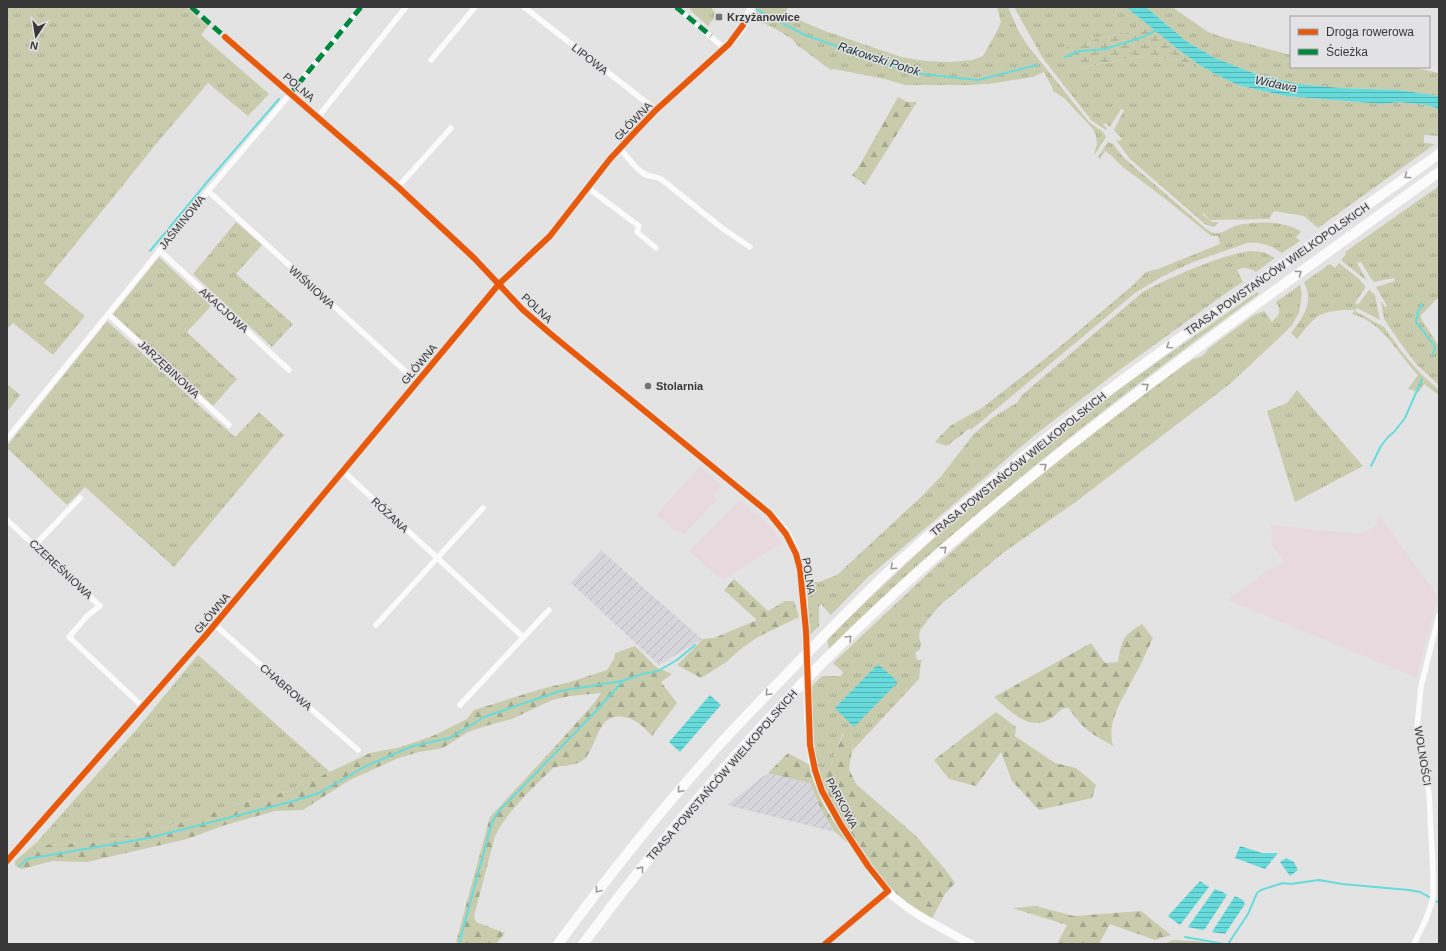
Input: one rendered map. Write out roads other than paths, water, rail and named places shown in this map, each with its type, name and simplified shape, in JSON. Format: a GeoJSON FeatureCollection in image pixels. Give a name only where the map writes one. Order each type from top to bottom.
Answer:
{"type":"FeatureCollection","features":[{"type":"Feature","properties":{"kind":"highway","name":"TRASA POWSTAŃCÓW WIELKOPOLSKICH"},"geometry":{"type":"LineString","coordinates":[[558,944],[601,886],[667,805],[720,745],[862,596],[909,553],[1006,470],[1130,374],[1439,154]]}},
{"type":"Feature","properties":{"kind":"highway","name":"TRASA POWSTAŃCÓW WIELKOPOLSKICH"},"geometry":{"type":"LineString","coordinates":[[583,944],[614,902],[679,822],[732,761],[796,690],[882,604],[948,545],[1016,488],[1141,390],[1439,172]]}},
{"type":"Feature","properties":{"kind":"street","name":"JAŚMINOWA"},"geometry":{"type":"LineString","coordinates":[[7,439],[159,250],[361,7]]}},
{"type":"Feature","properties":{"kind":"street","name":"POLNA"},"geometry":{"type":"LineString","coordinates":[[318,117],[406,7]]}},
{"type":"Feature","properties":{"kind":"street"},"geometry":{"type":"LineString","coordinates":[[431,60],[475,7]]}},
{"type":"Feature","properties":{"kind":"street","name":"LIPOWA"},"geometry":{"type":"LineString","coordinates":[[524,7],[656,110]]}},
{"type":"Feature","properties":{"kind":"street"},"geometry":{"type":"LineString","coordinates":[[676,7],[724,48]]}},
{"type":"Feature","properties":{"kind":"street","name":"GŁÓWNA"},"geometry":{"type":"LineString","coordinates":[[7,861],[215,625],[499,284],[550,236],[620,149],[656,110],[724,48],[740,30],[752,7]]}},
{"type":"Feature","properties":{"kind":"street","name":"POLNA"},"geometry":{"type":"LineString","coordinates":[[225,37],[398,187],[474,258],[523,310],[552,336],[769,513],[786,534],[796,554],[802,580],[804,606]]}},
{"type":"Feature","properties":{"kind":"street"},"geometry":{"type":"LineString","coordinates":[[398,187],[451,128]]}},
{"type":"Feature","properties":{"kind":"street","name":"GŁÓWNA"},"geometry":{"type":"LineString","coordinates":[[620,149],[643,173],[648,176],[656,176],[661,179],[722,228],[750,247]]}},
{"type":"Feature","properties":{"kind":"street"},"geometry":{"type":"LineString","coordinates":[[588,188],[639,226],[637,232],[656,248]]}},
{"type":"Feature","properties":{"kind":"street","name":"WIŚNIOWA"},"geometry":{"type":"LineString","coordinates":[[208,191],[417,382]]}},
{"type":"Feature","properties":{"kind":"street","name":"AKACJOWA"},"geometry":{"type":"LineString","coordinates":[[159,250],[290,370]]}},
{"type":"Feature","properties":{"kind":"street","name":"JARZĘBINOWA"},"geometry":{"type":"LineString","coordinates":[[108,314],[229,425]]}},
{"type":"Feature","properties":{"kind":"street","name":"RÓŻANA"},"geometry":{"type":"LineString","coordinates":[[343,471],[523,638]]}},
{"type":"Feature","properties":{"kind":"street"},"geometry":{"type":"LineString","coordinates":[[35,545],[80,498]]}},
{"type":"Feature","properties":{"kind":"street"},"geometry":{"type":"LineString","coordinates":[[376,625],[483,508]]}},
{"type":"Feature","properties":{"kind":"street","name":"CZEREŚNIOWA"},"geometry":{"type":"LineString","coordinates":[[7,520],[100,606],[87,616],[69,637],[143,707]]}},
{"type":"Feature","properties":{"kind":"street","name":"PARKOWA"},"geometry":{"type":"LineString","coordinates":[[804,606],[810,746],[814,770],[822,790],[841,825],[868,866],[888,892],[920,915],[971,944]]}},
{"type":"Feature","properties":{"kind":"street"},"geometry":{"type":"LineString","coordinates":[[460,705],[549,610]]}},
{"type":"Feature","properties":{"kind":"street","name":"WOLNOŚCI"},"geometry":{"type":"LineString","coordinates":[[1414,944],[1426,919],[1432,899],[1433,871],[1429,793],[1417,728],[1421,686],[1439,615]]}},
{"type":"Feature","properties":{"kind":"street","name":"CHABROWA"},"geometry":{"type":"LineString","coordinates":[[215,625],[358,750]]}},
{"type":"Feature","properties":{"kind":"street"},"geometry":{"type":"LineString","coordinates":[[825,944],[888,892]]}},
{"type":"Feature","properties":{"kind":"water","name":"Widawa"},"geometry":{"type":"Polygon","coordinates":[[[1126,7],[1146,7],[1186,41],[1215,58],[1253,73],[1298,84],[1340,88],[1399,90],[1439,96],[1439,109],[1427,105],[1399,102],[1382,104],[1285,96],[1238,85],[1198,64],[1126,7]]]}},
{"type":"Feature","properties":{"kind":"water"},"geometry":{"type":"Polygon","coordinates":[[[878,664],[898,682],[854,727],[835,708],[878,664]]]}},
{"type":"Feature","properties":{"kind":"water"},"geometry":{"type":"Polygon","coordinates":[[[710,695],[721,705],[680,752],[669,742],[710,695]]]}},
{"type":"Feature","properties":{"kind":"water"},"geometry":{"type":"Polygon","coordinates":[[[1240,846],[1262,853],[1278,853],[1265,869],[1235,858],[1240,846]]]}},
{"type":"Feature","properties":{"kind":"water"},"geometry":{"type":"Polygon","coordinates":[[[1286,858],[1294,862],[1298,870],[1290,876],[1280,862],[1286,858]]]}},
{"type":"Feature","properties":{"kind":"water"},"geometry":{"type":"Polygon","coordinates":[[[1200,881],[1209,887],[1180,925],[1168,916],[1200,881]]]}},
{"type":"Feature","properties":{"kind":"water"},"geometry":{"type":"Polygon","coordinates":[[[1215,889],[1227,895],[1205,929],[1202,930],[1188,927],[1215,889]]]}},
{"type":"Feature","properties":{"kind":"water"},"geometry":{"type":"Polygon","coordinates":[[[1235,896],[1243,900],[1245,904],[1225,934],[1212,932],[1235,896]]]}},
{"type":"Feature","properties":{"kind":"waterway","name":"Rakowski Potok"},"geometry":{"type":"LineString","coordinates":[[754,8],[805,35],[913,73],[978,80],[1037,65]]}},
{"type":"Feature","properties":{"kind":"waterway","name":"Rakowski Potok"},"geometry":{"type":"LineString","coordinates":[[1065,57],[1080,51],[1105,49],[1143,37],[1157,30]]}},
{"type":"Feature","properties":{"kind":"waterway"},"geometry":{"type":"LineString","coordinates":[[150,251],[279,99]]}},
{"type":"Feature","properties":{"kind":"waterway"},"geometry":{"type":"LineString","coordinates":[[1422,304],[1418,312],[1416,322],[1434,345],[1435,348],[1433,354]]}},
{"type":"Feature","properties":{"kind":"waterway"},"geometry":{"type":"LineString","coordinates":[[1371,466],[1381,446],[1405,418],[1422,379]]}},
{"type":"Feature","properties":{"kind":"waterway"},"geometry":{"type":"LineString","coordinates":[[19,866],[27,859],[149,838],[290,802],[319,793],[366,766],[413,746],[450,738],[484,717],[560,691],[622,681],[658,671],[677,660],[695,645]]}},
{"type":"Feature","properties":{"kind":"waterway"},"geometry":{"type":"LineString","coordinates":[[459,944],[492,822],[499,811],[622,682]]}},
{"type":"Feature","properties":{"kind":"waterway"},"geometry":{"type":"LineString","coordinates":[[1228,944],[1248,914],[1257,893],[1261,890],[1283,883],[1290,884],[1319,880],[1342,884],[1409,890],[1420,892],[1429,897]]}},
{"type":"Feature","properties":{"kind":"waterway"},"geometry":{"type":"LineString","coordinates":[[1185,937],[1224,944]]}},
{"type":"Feature","properties":{"kind":"place","name":"Krzyżanowice"},"geometry":{"type":"Point","coordinates":[719,17]}},
{"type":"Feature","properties":{"kind":"place","name":"Stolarnia"},"geometry":{"type":"Point","coordinates":[648,386]}}]}
